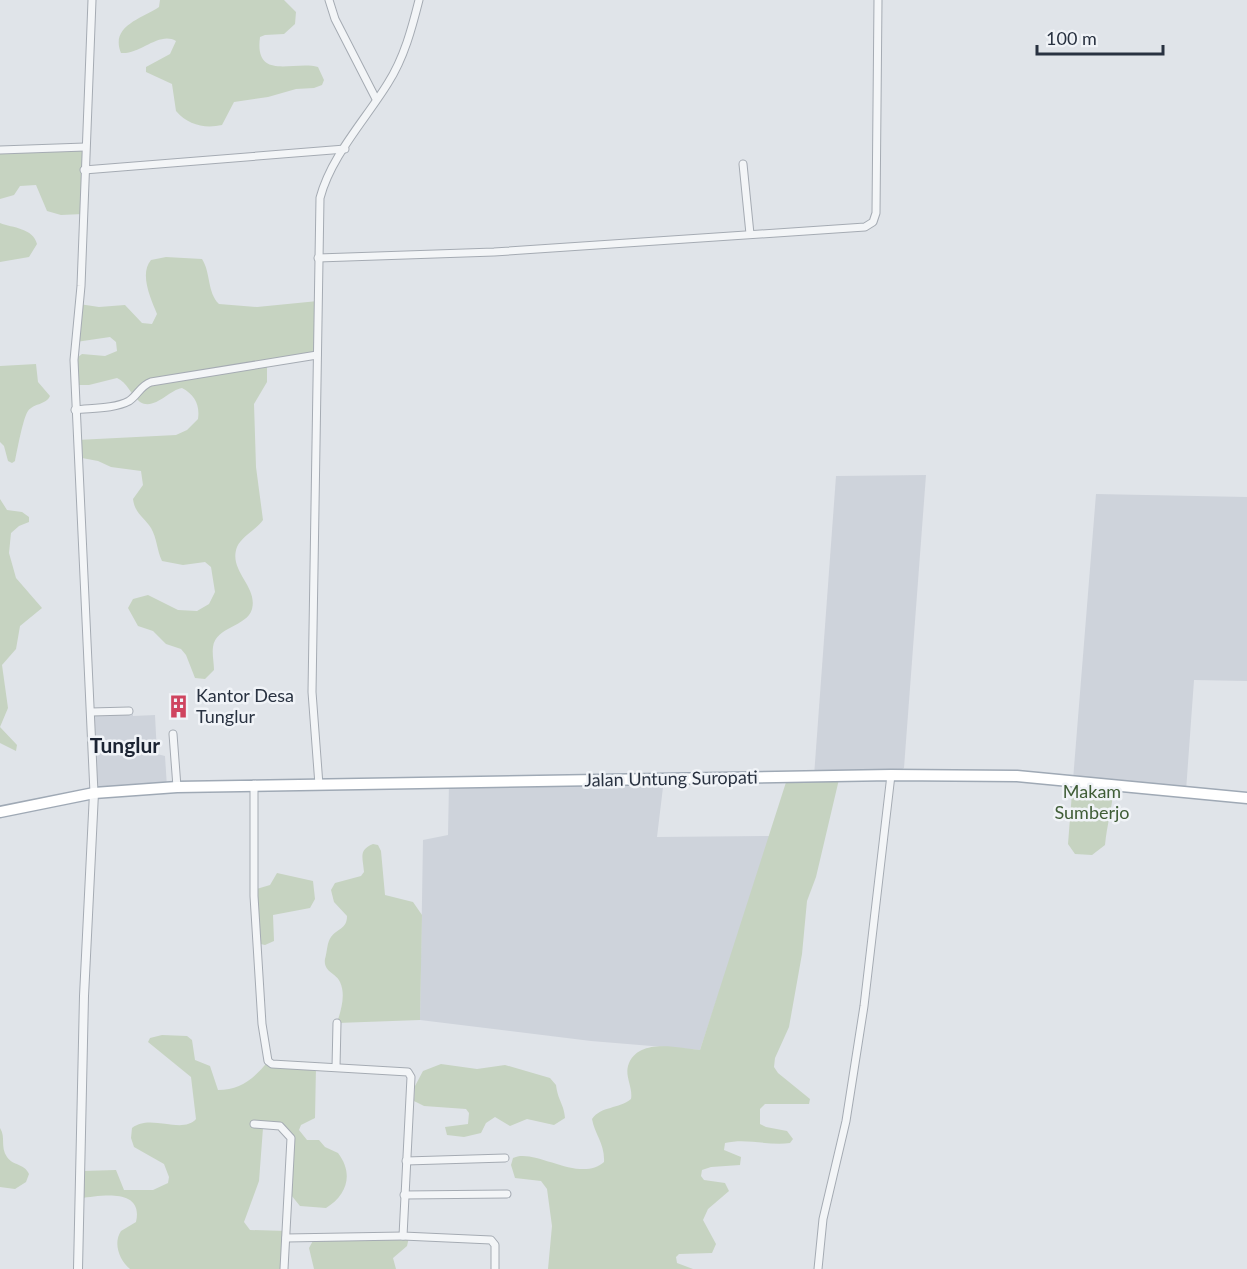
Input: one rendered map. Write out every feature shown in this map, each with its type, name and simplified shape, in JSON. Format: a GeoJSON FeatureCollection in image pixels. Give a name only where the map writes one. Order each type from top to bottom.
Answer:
{"type":"FeatureCollection","features":[{"type":"Feature","properties":{"kind":"main road","name":"Jalan Untung Suropati"},"geometry":{"type":"LineString","coordinates":[[0,812],[94,793],[177,787],[891,775],[1017,776],[1247,798]]}},
{"type":"Feature","properties":{"kind":"street"},"geometry":{"type":"LineString","coordinates":[[78,1269],[84,996],[94,793],[74,360],[81,286],[92,0]]}},
{"type":"Feature","properties":{"kind":"street"},"geometry":{"type":"LineString","coordinates":[[329,0],[334,19],[376,99]]}},
{"type":"Feature","properties":{"kind":"street"},"geometry":{"type":"LineString","coordinates":[[319,785],[312,692],[320,198],[323,186],[396,69],[411,31],[419,0]]}},
{"type":"Feature","properties":{"kind":"street"},"geometry":{"type":"LineString","coordinates":[[318,258],[494,252],[866,227],[873,222],[876,213],[878,0]]}},
{"type":"Feature","properties":{"kind":"street"},"geometry":{"type":"LineString","coordinates":[[0,150],[85,147]]}},
{"type":"Feature","properties":{"kind":"street"},"geometry":{"type":"LineString","coordinates":[[84,170],[345,149]]}},
{"type":"Feature","properties":{"kind":"street"},"geometry":{"type":"LineString","coordinates":[[743,164],[750,234]]}},
{"type":"Feature","properties":{"kind":"street"},"geometry":{"type":"LineString","coordinates":[[75,410],[120,404],[130,400],[144,385],[151,382],[317,355]]}},
{"type":"Feature","properties":{"kind":"street"},"geometry":{"type":"LineString","coordinates":[[92,712],[129,711]]}},
{"type":"Feature","properties":{"kind":"street"},"geometry":{"type":"LineString","coordinates":[[173,734],[177,787]]}},
{"type":"Feature","properties":{"kind":"street"},"geometry":{"type":"LineString","coordinates":[[818,1269],[823,1219],[846,1121],[864,1006],[891,775]]}},
{"type":"Feature","properties":{"kind":"street"},"geometry":{"type":"LineString","coordinates":[[254,784],[254,896],[266,1054],[272,1064],[408,1072],[411,1077],[403,1236]]}},
{"type":"Feature","properties":{"kind":"street"},"geometry":{"type":"LineString","coordinates":[[336,1067],[337,1023]]}},
{"type":"Feature","properties":{"kind":"street"},"geometry":{"type":"LineString","coordinates":[[254,1124],[280,1126],[291,1138],[284,1269]]}},
{"type":"Feature","properties":{"kind":"street"},"geometry":{"type":"LineString","coordinates":[[406,1161],[505,1158]]}},
{"type":"Feature","properties":{"kind":"street"},"geometry":{"type":"LineString","coordinates":[[404,1195],[507,1194]]}},
{"type":"Feature","properties":{"kind":"street"},"geometry":{"type":"LineString","coordinates":[[286,1238],[403,1236],[491,1240],[495,1245],[495,1269]]}},
{"type":"Feature","properties":{"kind":"shaded area"},"geometry":{"type":"Polygon","coordinates":[[[926,475],[904,768],[891,775],[814,776],[836,476],[926,475]]]}},
{"type":"Feature","properties":{"kind":"shaded area"},"geometry":{"type":"Polygon","coordinates":[[[1096,494],[1247,497],[1247,681],[1194,680],[1186,791],[1073,780],[1096,494]]]}},
{"type":"Feature","properties":{"kind":"shaded area"},"geometry":{"type":"Polygon","coordinates":[[[133,711],[133,716],[155,715],[157,754],[165,756],[167,787],[94,793],[91,712],[133,711]]]}},
{"type":"Feature","properties":{"kind":"shaded area"},"geometry":{"type":"Polygon","coordinates":[[[664,779],[657,837],[771,836],[700,1050],[591,1041],[420,1020],[423,840],[448,835],[449,783],[664,779]]]}},
{"type":"Feature","properties":{"kind":"green space"},"geometry":{"type":"Polygon","coordinates":[[[160,0],[284,0],[296,12],[295,24],[284,34],[260,37],[260,51],[263,60],[278,66],[318,67],[324,80],[322,85],[234,102],[222,125],[203,126],[191,123],[176,111],[172,84],[146,72],[146,67],[170,54],[176,41],[163,39],[135,51],[121,53],[119,44],[123,30],[129,24],[159,7],[160,0]]]}},
{"type":"Feature","properties":{"kind":"green space"},"geometry":{"type":"Polygon","coordinates":[[[85,147],[83,214],[61,215],[47,211],[36,185],[20,186],[14,195],[0,199],[0,150],[85,147]]]}},
{"type":"Feature","properties":{"kind":"green space"},"geometry":{"type":"Polygon","coordinates":[[[0,223],[22,229],[35,239],[37,244],[29,257],[0,262],[0,223]]]}},
{"type":"Feature","properties":{"kind":"green space"},"geometry":{"type":"Polygon","coordinates":[[[166,257],[202,259],[213,294],[219,304],[257,307],[318,301],[317,355],[267,363],[267,382],[254,404],[256,467],[263,520],[239,543],[235,556],[239,571],[251,593],[252,609],[244,620],[225,630],[215,640],[214,670],[205,679],[195,678],[186,655],[181,649],[166,644],[153,631],[138,626],[128,608],[133,599],[148,595],[178,610],[197,611],[209,604],[215,592],[211,567],[205,562],[183,565],[162,561],[153,532],[134,504],[133,499],[143,485],[141,471],[111,467],[98,461],[82,458],[77,440],[176,435],[187,430],[198,419],[196,401],[182,388],[156,402],[145,404],[140,402],[124,382],[117,378],[89,385],[74,385],[74,360],[82,354],[105,356],[117,351],[116,342],[110,337],[76,342],[79,304],[99,307],[125,305],[142,323],[152,324],[157,314],[147,287],[146,272],[151,260],[166,257]]]}},
{"type":"Feature","properties":{"kind":"green space"},"geometry":{"type":"Polygon","coordinates":[[[36,364],[38,382],[50,396],[46,401],[28,411],[15,461],[12,463],[8,461],[4,446],[0,442],[0,366],[36,364]]]}},
{"type":"Feature","properties":{"kind":"green space"},"geometry":{"type":"Polygon","coordinates":[[[0,499],[7,510],[22,512],[29,517],[29,522],[19,526],[11,533],[9,553],[16,578],[42,608],[20,626],[16,649],[2,665],[8,708],[0,727],[0,499]]]}},
{"type":"Feature","properties":{"kind":"green space"},"geometry":{"type":"Polygon","coordinates":[[[0,727],[17,745],[16,751],[0,743],[0,727]]]}},
{"type":"Feature","properties":{"kind":"green space"},"geometry":{"type":"Polygon","coordinates":[[[840,775],[816,877],[807,901],[802,954],[789,1027],[775,1058],[774,1067],[778,1073],[810,1099],[809,1104],[765,1104],[760,1109],[760,1124],[787,1131],[793,1139],[790,1143],[782,1144],[741,1141],[725,1143],[724,1150],[741,1157],[740,1165],[711,1167],[702,1170],[701,1176],[704,1180],[725,1183],[729,1191],[708,1209],[703,1220],[716,1244],[712,1253],[679,1254],[676,1257],[677,1263],[693,1269],[548,1269],[552,1226],[547,1189],[541,1181],[515,1178],[511,1165],[513,1158],[533,1157],[570,1168],[594,1168],[604,1162],[603,1150],[592,1119],[600,1112],[631,1099],[627,1070],[633,1057],[640,1051],[659,1046],[700,1050],[788,776],[840,775]]]}},
{"type":"Feature","properties":{"kind":"green space","name":"Makam Sumberjo"},"geometry":{"type":"Polygon","coordinates":[[[1073,780],[1114,783],[1105,845],[1092,855],[1075,854],[1068,844],[1073,780]]]}},
{"type":"Feature","properties":{"kind":"green space"},"geometry":{"type":"Polygon","coordinates":[[[373,844],[378,845],[381,851],[385,895],[413,902],[422,915],[420,1020],[337,1023],[343,992],[338,979],[326,967],[325,959],[330,939],[344,926],[347,916],[334,902],[331,890],[335,883],[361,876],[364,872],[363,852],[373,844]]]}},
{"type":"Feature","properties":{"kind":"green space"},"geometry":{"type":"Polygon","coordinates":[[[277,873],[313,881],[315,899],[310,908],[273,915],[274,941],[265,945],[256,943],[253,890],[270,885],[277,873]]]}},
{"type":"Feature","properties":{"kind":"green space"},"geometry":{"type":"Polygon","coordinates":[[[162,1035],[187,1036],[192,1040],[195,1060],[210,1066],[218,1090],[233,1088],[246,1082],[268,1061],[316,1066],[315,1118],[301,1125],[299,1130],[307,1140],[319,1140],[325,1147],[338,1153],[346,1169],[346,1183],[339,1197],[326,1208],[300,1206],[291,1195],[291,1138],[280,1126],[263,1128],[259,1181],[244,1222],[250,1230],[287,1231],[284,1269],[130,1269],[120,1256],[117,1241],[121,1231],[136,1222],[137,1211],[133,1203],[127,1198],[109,1195],[81,1198],[82,1171],[116,1170],[124,1190],[153,1190],[168,1183],[169,1177],[164,1164],[134,1147],[131,1138],[132,1128],[139,1124],[183,1125],[196,1119],[191,1077],[148,1042],[150,1038],[162,1035]]]}},
{"type":"Feature","properties":{"kind":"green space"},"geometry":{"type":"Polygon","coordinates":[[[441,1064],[477,1069],[505,1065],[550,1078],[556,1085],[565,1118],[554,1125],[527,1119],[510,1126],[495,1117],[486,1123],[481,1133],[464,1137],[447,1135],[445,1127],[468,1124],[469,1113],[466,1109],[424,1106],[414,1101],[415,1086],[423,1071],[441,1064]]]}},
{"type":"Feature","properties":{"kind":"green space"},"geometry":{"type":"Polygon","coordinates":[[[0,1128],[7,1157],[27,1170],[29,1174],[26,1182],[15,1189],[0,1187],[0,1128]]]}},
{"type":"Feature","properties":{"kind":"green space"},"geometry":{"type":"Polygon","coordinates":[[[315,1237],[409,1237],[407,1246],[393,1258],[396,1269],[314,1269],[309,1248],[315,1237]]]}},
{"type":"Feature","properties":{"kind":"place","name":"Kantor Desa Tunglur"},"geometry":{"type":"Point","coordinates":[178,706]}},
{"type":"Feature","properties":{"kind":"district","name":"Tunglur"},"geometry":{"type":"Point","coordinates":[125,746]}}]}
